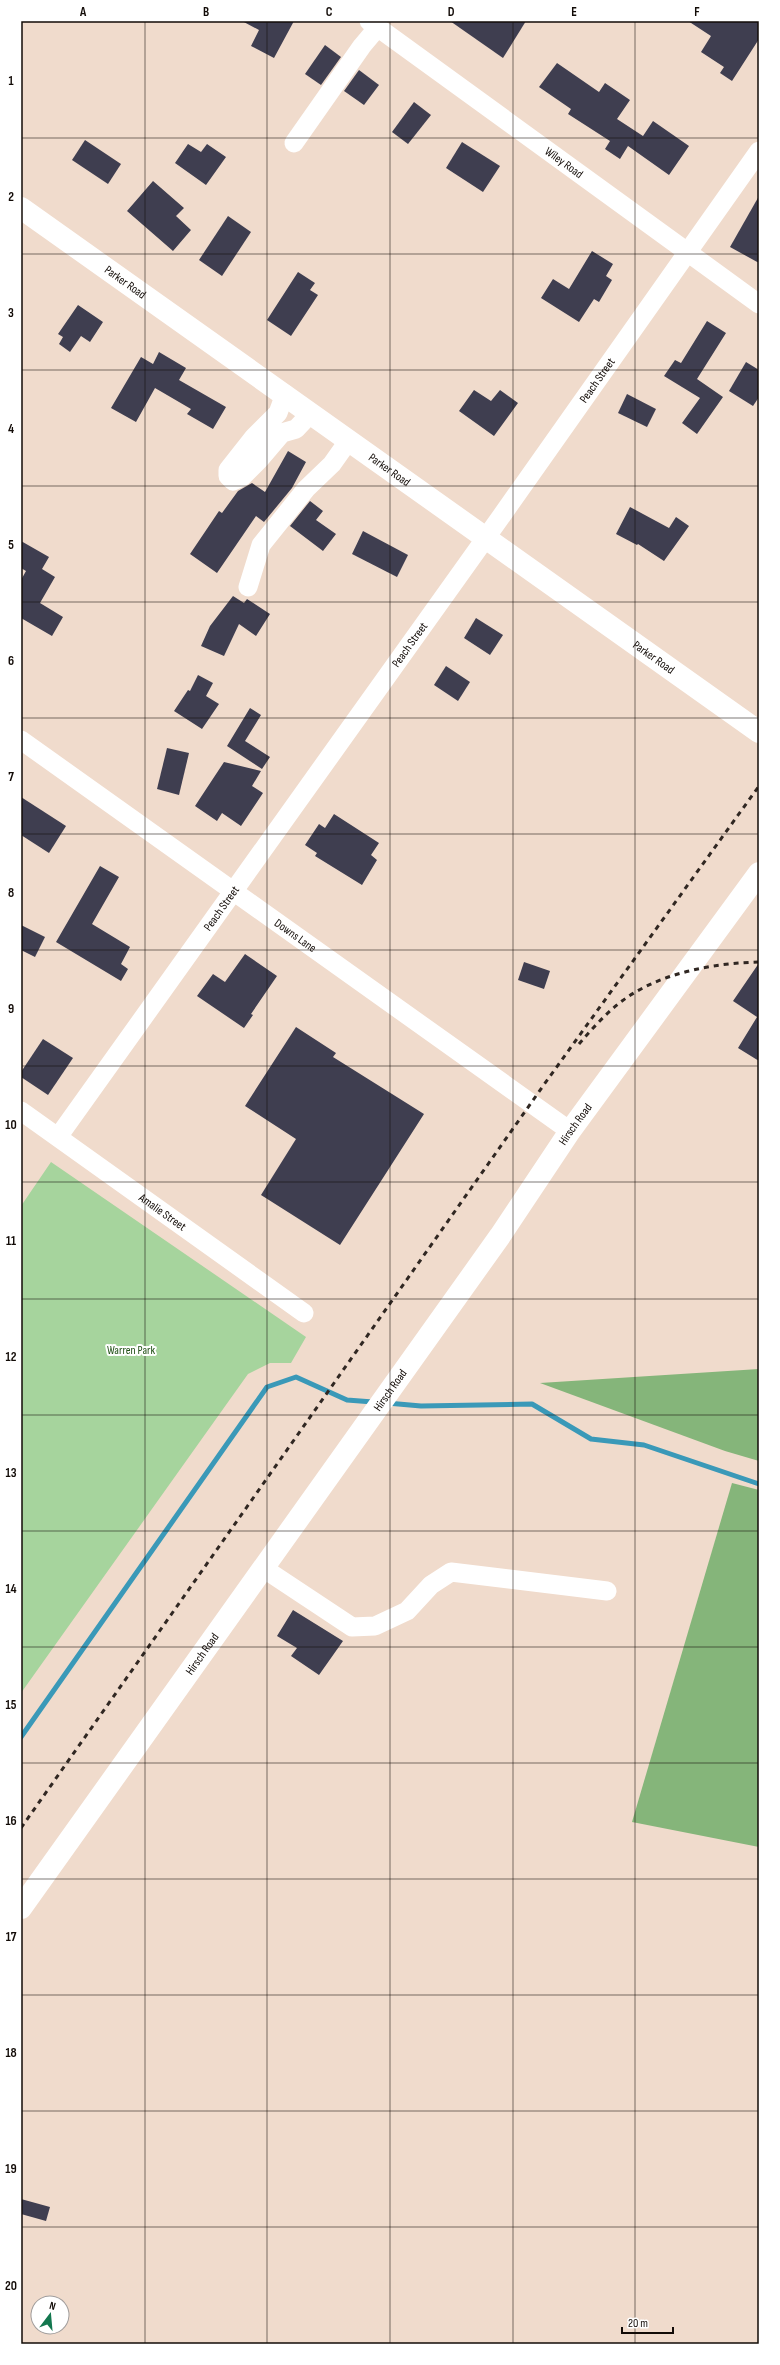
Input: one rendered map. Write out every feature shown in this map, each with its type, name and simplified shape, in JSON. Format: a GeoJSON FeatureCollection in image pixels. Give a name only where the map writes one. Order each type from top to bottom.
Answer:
{"type":"FeatureCollection","features":[{"type":"Feature","properties":{"kind":"main road","name":"Parker Road"},"geometry":{"type":"LineString","coordinates":[[21,208],[487,537],[759,732]]}},
{"type":"Feature","properties":{"kind":"main road","name":"Hirsch Road"},"geometry":{"type":"LineString","coordinates":[[21,1908],[500,1236],[570,1131],[759,872]]}},
{"type":"Feature","properties":{"kind":"street"},"geometry":{"type":"LineString","coordinates":[[294,143],[362,46],[373,24]]}},
{"type":"Feature","properties":{"kind":"street","name":"Wiley Road"},"geometry":{"type":"LineString","coordinates":[[373,24],[759,304]]}},
{"type":"Feature","properties":{"kind":"street","name":"Peach Street"},"geometry":{"type":"LineString","coordinates":[[58,1137],[487,537],[759,151]]}},
{"type":"Feature","properties":{"kind":"street"},"geometry":{"type":"LineString","coordinates":[[285,394],[278,413],[254,437],[228,470],[228,476],[233,481],[242,477],[254,466],[282,433],[296,429],[311,413]]}},
{"type":"Feature","properties":{"kind":"street"},"geometry":{"type":"LineString","coordinates":[[248,587],[261,545],[306,489],[332,464],[349,440]]}},
{"type":"Feature","properties":{"kind":"street","name":"Downs Lane"},"geometry":{"type":"LineString","coordinates":[[21,740],[570,1131]]}},
{"type":"Feature","properties":{"kind":"street","name":"Amalie Street"},"geometry":{"type":"LineString","coordinates":[[21,1111],[304,1313]]}},
{"type":"Feature","properties":{"kind":"street"},"geometry":{"type":"LineString","coordinates":[[263,1568],[352,1627],[375,1626],[407,1610],[431,1585],[451,1572],[608,1591]]}},
{"type":"Feature","properties":{"kind":"green space","name":"Warren Park"},"geometry":{"type":"Polygon","coordinates":[[[51,1162],[306,1337],[291,1363],[270,1363],[248,1374],[21,1693],[21,1206],[51,1162]]]}},
{"type":"Feature","properties":{"kind":"green space"},"geometry":{"type":"Polygon","coordinates":[[[759,1369],[759,1461],[725,1451],[540,1383],[759,1369]]]}},
{"type":"Feature","properties":{"kind":"green space"},"geometry":{"type":"Polygon","coordinates":[[[732,1483],[759,1490],[759,1847],[632,1822],[732,1483]]]}},
{"type":"Feature","properties":{"kind":"building"},"geometry":{"type":"Polygon","coordinates":[[[242,21],[294,21],[274,58],[251,46],[259,30],[242,21]]]}},
{"type":"Feature","properties":{"kind":"building"},"geometry":{"type":"Polygon","coordinates":[[[450,21],[526,21],[503,58],[450,21]]]}},
{"type":"Feature","properties":{"kind":"building"},"geometry":{"type":"Polygon","coordinates":[[[688,21],[759,21],[759,39],[732,81],[720,73],[724,67],[701,52],[711,36],[688,21]]]}},
{"type":"Feature","properties":{"kind":"building"},"geometry":{"type":"Polygon","coordinates":[[[325,45],[341,57],[321,85],[305,74],[325,45]]]}},
{"type":"Feature","properties":{"kind":"building"},"geometry":{"type":"Polygon","coordinates":[[[557,63],[599,92],[605,83],[630,100],[617,119],[643,136],[653,121],[689,146],[669,175],[628,146],[620,159],[605,149],[610,141],[568,114],[571,109],[539,87],[557,63]]]}},
{"type":"Feature","properties":{"kind":"building"},"geometry":{"type":"Polygon","coordinates":[[[359,70],[379,85],[364,105],[344,91],[359,70]]]}},
{"type":"Feature","properties":{"kind":"building"},"geometry":{"type":"Polygon","coordinates":[[[414,102],[431,115],[408,144],[392,132],[414,102]]]}},
{"type":"Feature","properties":{"kind":"building"},"geometry":{"type":"Polygon","coordinates":[[[85,140],[121,164],[108,184],[72,160],[85,140]]]}},
{"type":"Feature","properties":{"kind":"building"},"geometry":{"type":"Polygon","coordinates":[[[462,142],[500,166],[483,192],[446,168],[462,142]]]}},
{"type":"Feature","properties":{"kind":"building"},"geometry":{"type":"Polygon","coordinates":[[[188,144],[201,152],[207,144],[226,157],[206,185],[175,163],[188,144]]]}},
{"type":"Feature","properties":{"kind":"building"},"geometry":{"type":"Polygon","coordinates":[[[153,181],[184,208],[176,216],[191,230],[173,251],[127,211],[153,181]]]}},
{"type":"Feature","properties":{"kind":"building"},"geometry":{"type":"Polygon","coordinates":[[[759,196],[759,263],[730,247],[759,196]]]}},
{"type":"Feature","properties":{"kind":"building"},"geometry":{"type":"Polygon","coordinates":[[[228,216],[251,232],[222,276],[199,260],[228,216]]]}},
{"type":"Feature","properties":{"kind":"building"},"geometry":{"type":"Polygon","coordinates":[[[592,251],[613,264],[606,276],[612,280],[599,302],[594,299],[579,322],[541,298],[553,279],[569,289],[592,251]]]}},
{"type":"Feature","properties":{"kind":"building"},"geometry":{"type":"Polygon","coordinates":[[[298,272],[315,283],[310,290],[318,295],[291,336],[267,320],[298,272]]]}},
{"type":"Feature","properties":{"kind":"building"},"geometry":{"type":"Polygon","coordinates":[[[78,305],[103,322],[90,342],[81,336],[70,352],[59,344],[63,337],[58,334],[78,305]]]}},
{"type":"Feature","properties":{"kind":"building"},"geometry":{"type":"Polygon","coordinates":[[[707,321],[726,333],[697,379],[723,397],[697,434],[682,423],[700,398],[664,376],[675,360],[681,363],[707,321]]]}},
{"type":"Feature","properties":{"kind":"building"},"geometry":{"type":"Polygon","coordinates":[[[159,352],[186,368],[179,380],[226,407],[213,429],[187,414],[191,409],[155,388],[136,422],[111,408],[141,357],[153,364],[159,352]]]}},
{"type":"Feature","properties":{"kind":"building"},"geometry":{"type":"Polygon","coordinates":[[[746,362],[759,370],[759,397],[753,406],[729,391],[746,362]]]}},
{"type":"Feature","properties":{"kind":"building"},"geometry":{"type":"Polygon","coordinates":[[[474,390],[491,401],[500,390],[518,403],[494,436],[459,411],[474,390]]]}},
{"type":"Feature","properties":{"kind":"building"},"geometry":{"type":"Polygon","coordinates":[[[627,394],[656,409],[647,427],[618,413],[627,394]]]}},
{"type":"Feature","properties":{"kind":"building"},"geometry":{"type":"Polygon","coordinates":[[[288,451],[306,462],[292,488],[264,522],[256,516],[217,573],[190,554],[219,511],[222,513],[238,491],[252,483],[265,492],[288,451]]]}},
{"type":"Feature","properties":{"kind":"building"},"geometry":{"type":"Polygon","coordinates":[[[310,501],[323,511],[316,520],[336,534],[323,551],[290,526],[310,501]]]}},
{"type":"Feature","properties":{"kind":"building"},"geometry":{"type":"Polygon","coordinates":[[[630,507],[669,528],[676,517],[689,526],[664,561],[638,544],[637,545],[616,534],[630,507]]]}},
{"type":"Feature","properties":{"kind":"building"},"geometry":{"type":"Polygon","coordinates":[[[363,531],[408,555],[397,577],[352,554],[363,531]]]}},
{"type":"Feature","properties":{"kind":"building"},"geometry":{"type":"Polygon","coordinates":[[[21,541],[49,557],[42,569],[55,577],[40,603],[63,617],[52,636],[21,618],[21,580],[26,571],[21,568],[21,541]]]}},
{"type":"Feature","properties":{"kind":"building"},"geometry":{"type":"Polygon","coordinates":[[[233,596],[244,603],[247,599],[270,614],[256,636],[239,624],[224,656],[201,646],[210,626],[233,596]]]}},
{"type":"Feature","properties":{"kind":"building"},"geometry":{"type":"Polygon","coordinates":[[[476,618],[503,635],[490,655],[464,638],[476,618]]]}},
{"type":"Feature","properties":{"kind":"building"},"geometry":{"type":"Polygon","coordinates":[[[446,666],[470,682],[458,701],[434,685],[446,666]]]}},
{"type":"Feature","properties":{"kind":"building"},"geometry":{"type":"Polygon","coordinates":[[[198,675],[213,683],[206,696],[219,704],[202,729],[174,711],[188,690],[190,691],[198,675]]]}},
{"type":"Feature","properties":{"kind":"building"},"geometry":{"type":"Polygon","coordinates":[[[250,708],[261,715],[245,741],[270,757],[262,769],[227,746],[250,708]]]}},
{"type":"Feature","properties":{"kind":"building"},"geometry":{"type":"Polygon","coordinates":[[[167,748],[189,753],[179,795],[157,789],[167,748]]]}},
{"type":"Feature","properties":{"kind":"building"},"geometry":{"type":"Polygon","coordinates":[[[224,762],[261,771],[252,786],[263,793],[241,826],[222,813],[217,821],[195,806],[224,762]]]}},
{"type":"Feature","properties":{"kind":"building"},"geometry":{"type":"Polygon","coordinates":[[[21,797],[66,826],[49,853],[21,835],[21,797]]]}},
{"type":"Feature","properties":{"kind":"building"},"geometry":{"type":"Polygon","coordinates":[[[334,814],[379,843],[371,855],[377,860],[362,885],[315,856],[317,853],[305,845],[319,824],[325,828],[334,814]]]}},
{"type":"Feature","properties":{"kind":"building"},"geometry":{"type":"Polygon","coordinates":[[[100,866],[119,877],[92,924],[130,947],[121,964],[128,969],[121,981],[56,942],[100,866]]]}},
{"type":"Feature","properties":{"kind":"building"},"geometry":{"type":"Polygon","coordinates":[[[21,925],[45,937],[35,957],[21,950],[21,925]]]}},
{"type":"Feature","properties":{"kind":"building"},"geometry":{"type":"Polygon","coordinates":[[[245,954],[277,976],[251,1014],[253,1015],[244,1028],[197,996],[213,974],[225,982],[245,954]]]}},
{"type":"Feature","properties":{"kind":"building"},"geometry":{"type":"Polygon","coordinates":[[[524,962],[550,971],[544,989],[518,980],[524,962]]]}},
{"type":"Feature","properties":{"kind":"building"},"geometry":{"type":"Polygon","coordinates":[[[759,963],[759,1061],[738,1048],[757,1017],[733,1001],[759,963]]]}},
{"type":"Feature","properties":{"kind":"building"},"geometry":{"type":"Polygon","coordinates":[[[296,1027],[336,1053],[333,1057],[424,1114],[340,1245],[261,1195],[296,1139],[245,1106],[296,1027]]]}},
{"type":"Feature","properties":{"kind":"building"},"geometry":{"type":"Polygon","coordinates":[[[43,1039],[73,1058],[48,1095],[21,1077],[21,1072],[43,1039]]]}},
{"type":"Feature","properties":{"kind":"building"},"geometry":{"type":"Polygon","coordinates":[[[293,1610],[343,1641],[319,1675],[291,1656],[297,1648],[277,1636],[293,1610]]]}},
{"type":"Feature","properties":{"kind":"building"},"geometry":{"type":"Polygon","coordinates":[[[21,2199],[50,2207],[46,2221],[21,2214],[21,2199]]]}},
{"type":"Feature","properties":{"kind":"waterway"},"geometry":{"type":"LineString","coordinates":[[21,1737],[267,1387],[296,1377],[347,1400],[373,1402]]}},
{"type":"Feature","properties":{"kind":"waterway"},"geometry":{"type":"LineString","coordinates":[[387,1403],[421,1406],[532,1404],[591,1439],[644,1445],[759,1484]]}},
{"type":"Feature","properties":{"kind":"railway"},"geometry":{"type":"LineString","coordinates":[[21,1828],[543,1086],[759,786]]}},
{"type":"Feature","properties":{"kind":"railway"},"geometry":{"type":"LineString","coordinates":[[579,1044],[599,1021],[622,1001],[653,983],[688,971],[706,967],[759,962]]}}]}
